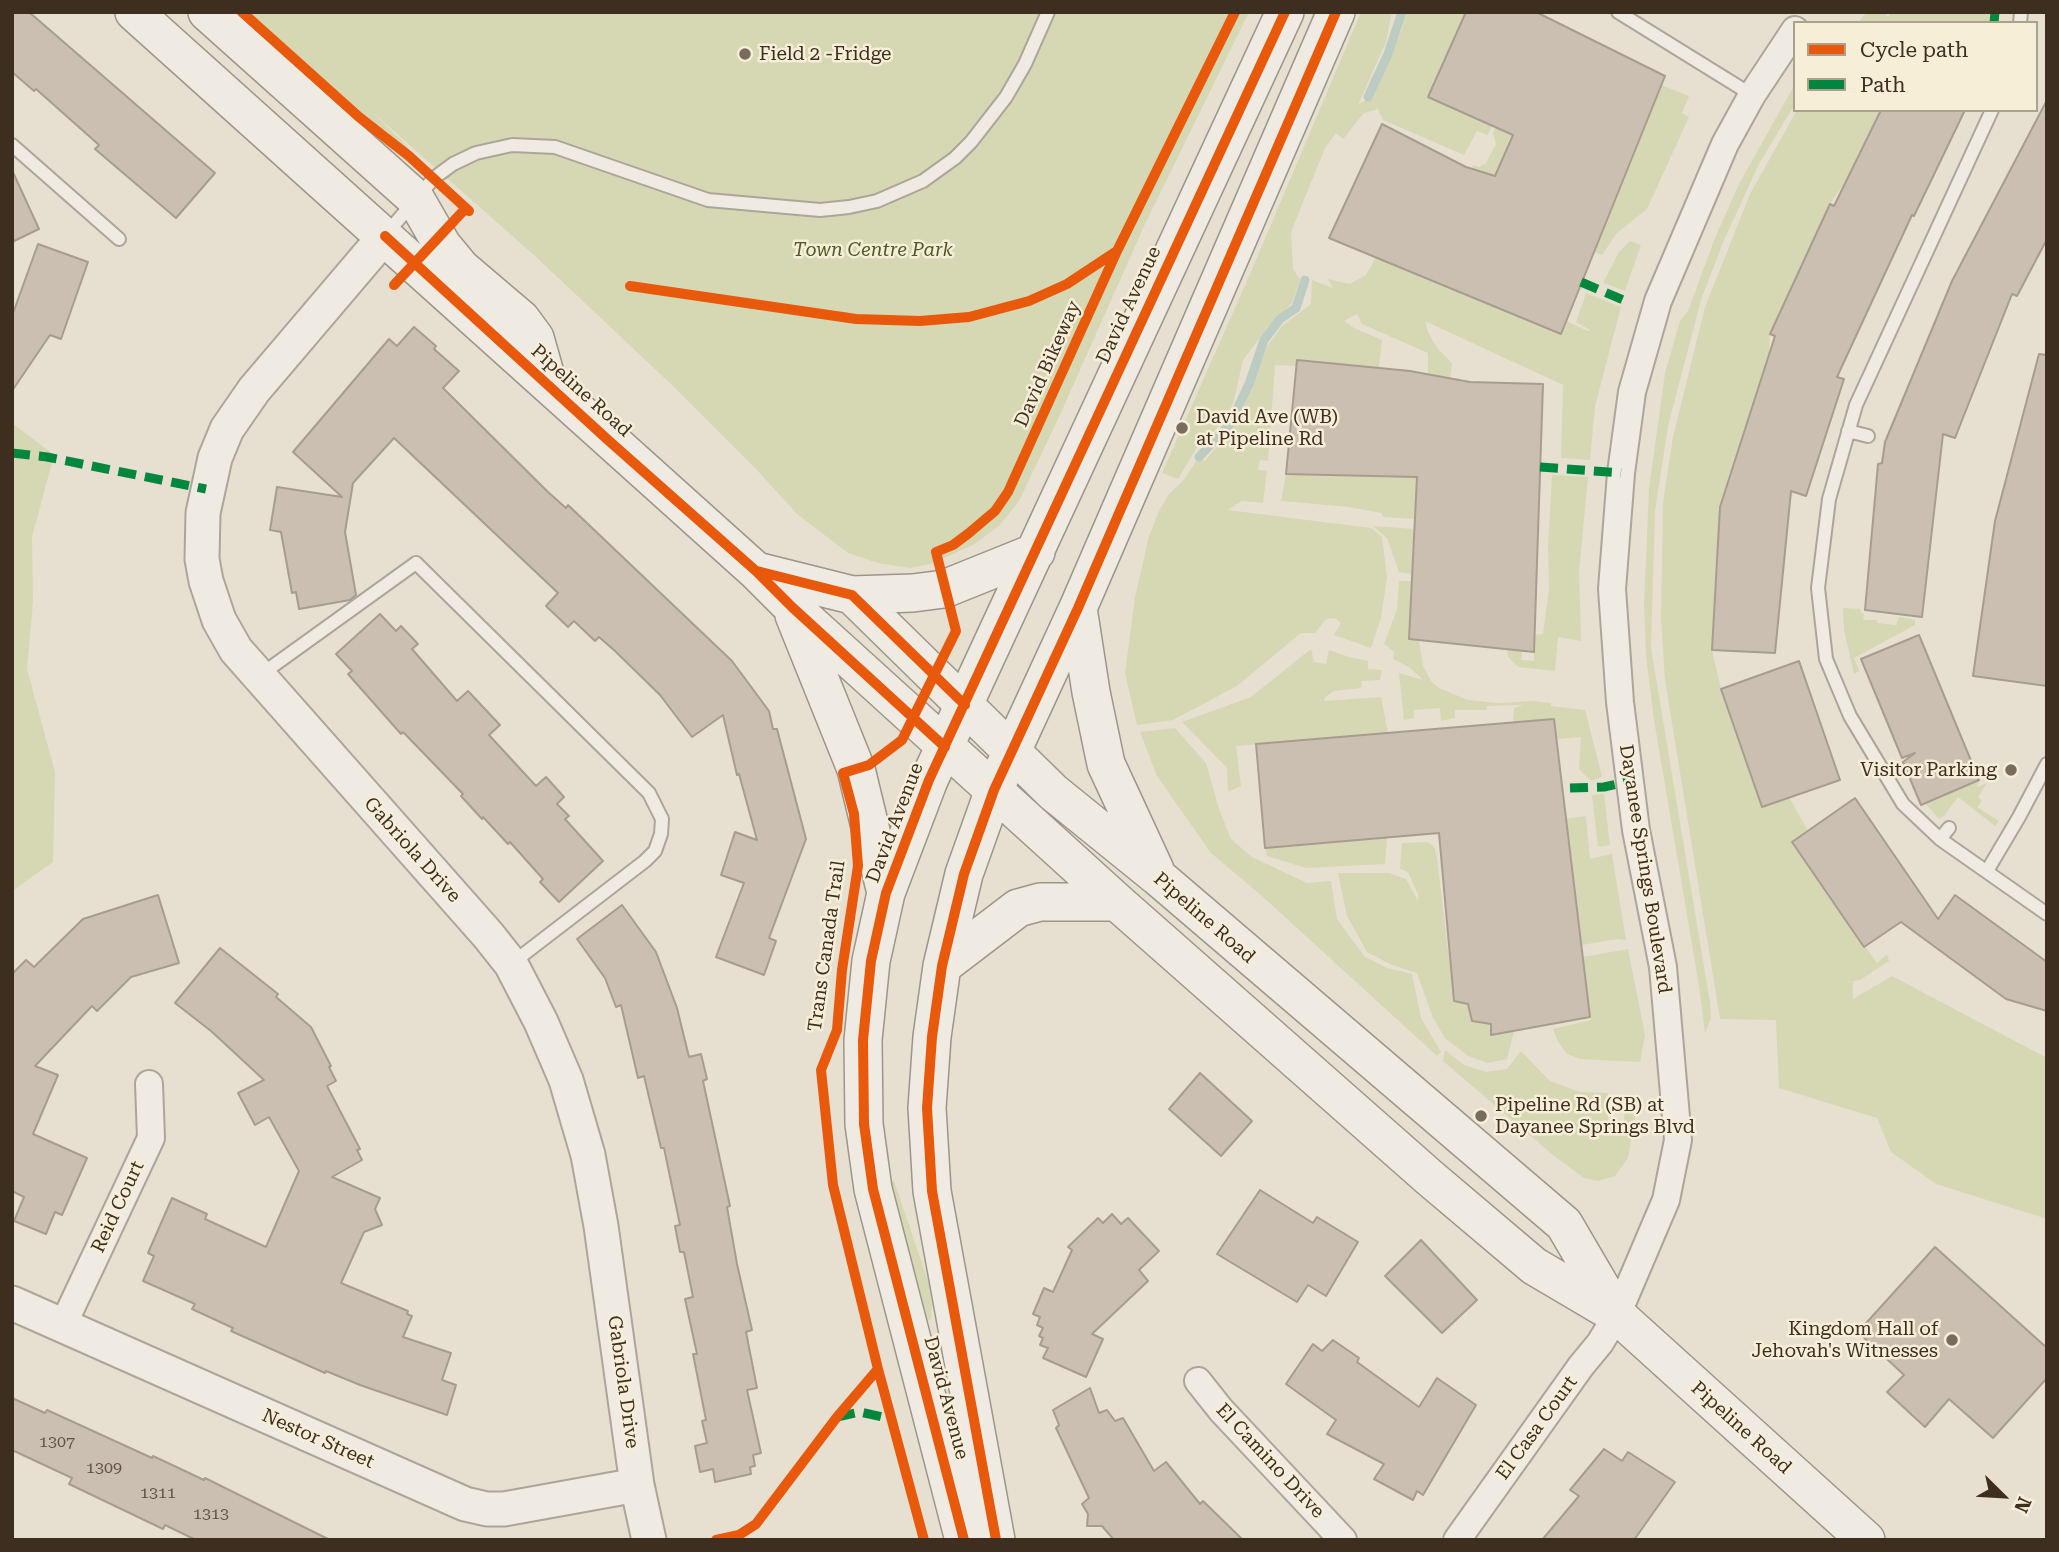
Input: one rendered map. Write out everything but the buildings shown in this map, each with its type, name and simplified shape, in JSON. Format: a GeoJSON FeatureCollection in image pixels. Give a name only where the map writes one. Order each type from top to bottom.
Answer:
{"type":"FeatureCollection","features":[{"type":"Feature","properties":{"kind":"main road","name":"Pipeline Road"},"geometry":{"type":"LineString","coordinates":[[134,12],[756,571],[944,747],[1116,902],[1534,1266],[1617,1315],[1866,1540]]}},
{"type":"Feature","properties":{"kind":"main road"},"geometry":{"type":"LineString","coordinates":[[207,12],[415,198],[442,245],[461,268],[521,319],[535,338],[548,385]]}},
{"type":"Feature","properties":{"kind":"main road","name":"David Avenue"},"geometry":{"type":"LineString","coordinates":[[964,1540],[873,1189],[864,1124],[863,1040],[872,961],[886,893],[944,747],[1284,12]]}},
{"type":"Feature","properties":{"kind":"main road","name":"David Avenue"},"geometry":{"type":"LineString","coordinates":[[996,1540],[932,1191],[927,1108],[932,1037],[942,966],[964,874],[994,790],[1078,608],[1336,12]]}},
{"type":"Feature","properties":{"kind":"main road"},"geometry":{"type":"LineString","coordinates":[[852,594],[913,593],[944,589],[1036,552]]}},
{"type":"Feature","properties":{"kind":"main road","name":"Pipeline Road"},"geometry":{"type":"LineString","coordinates":[[756,571],[852,594],[1053,792],[1158,877],[1564,1224],[1617,1315]]}},
{"type":"Feature","properties":{"kind":"main road"},"geometry":{"type":"LineString","coordinates":[[792,607],[856,769],[886,893]]}},
{"type":"Feature","properties":{"kind":"main road"},"geometry":{"type":"LineString","coordinates":[[1078,608],[1106,764],[1158,877]]}},
{"type":"Feature","properties":{"kind":"main road"},"geometry":{"type":"LineString","coordinates":[[942,966],[1018,908],[1040,902],[1116,902]]}},
{"type":"Feature","properties":{"kind":"street","name":"Dayanee Springs Boulevard"},"geometry":{"type":"LineString","coordinates":[[1617,1315],[1666,1200],[1678,1140],[1663,968],[1636,830],[1620,702],[1612,589],[1621,474],[1632,392],[1658,301],[1725,144],[1752,95],[1793,33]]}},
{"type":"Feature","properties":{"kind":"street","name":"Gabriola Drive"},"geometry":{"type":"LineString","coordinates":[[385,236],[254,390],[227,429],[215,458],[203,513],[202,559],[206,581],[219,620],[236,650],[488,934],[511,964],[541,1022],[566,1080],[588,1155],[601,1226],[637,1485],[649,1540]]}},
{"type":"Feature","properties":{"kind":"street","name":"Reid Court"},"geometry":{"type":"LineString","coordinates":[[63,1325],[151,1138],[149,1084]]}},
{"type":"Feature","properties":{"kind":"street","name":"Nestor Street"},"geometry":{"type":"LineString","coordinates":[[12,1303],[465,1504],[487,1509],[504,1509],[637,1485]]}},
{"type":"Feature","properties":{"kind":"street","name":"El Casa Court"},"geometry":{"type":"LineString","coordinates":[[1457,1540],[1600,1343],[1617,1315]]}},
{"type":"Feature","properties":{"kind":"street","name":"El Camino Drive"},"geometry":{"type":"LineString","coordinates":[[1198,1381],[1221,1410],[1343,1540]]}},
{"type":"Feature","properties":{"kind":"lane"},"geometry":{"type":"LineString","coordinates":[[385,236],[433,178],[476,153],[512,145],[555,147],[708,200],[820,210],[877,201],[923,181],[971,142],[1006,97],[1025,64],[1048,12]]}},
{"type":"Feature","properties":{"kind":"lane"},"geometry":{"type":"LineString","coordinates":[[1618,12],[1752,95]]}},
{"type":"Feature","properties":{"kind":"lane"},"geometry":{"type":"LineString","coordinates":[[1991,112],[1856,405],[1829,499],[1818,588],[1826,659],[1850,716],[1903,804],[1940,839],[2047,914]]}},
{"type":"Feature","properties":{"kind":"lane"},"geometry":{"type":"LineString","coordinates":[[12,145],[119,239]]}},
{"type":"Feature","properties":{"kind":"lane"},"geometry":{"type":"LineString","coordinates":[[1848,431],[1868,436]]}},
{"type":"Feature","properties":{"kind":"lane"},"geometry":{"type":"LineString","coordinates":[[258,677],[416,563],[649,793],[662,819],[661,834],[655,851],[511,964]]}},
{"type":"Feature","properties":{"kind":"lane"},"geometry":{"type":"LineString","coordinates":[[1987,871],[2047,764]]}},
{"type":"Feature","properties":{"kind":"lane"},"geometry":{"type":"LineString","coordinates":[[1940,839],[1949,828]]}},
{"type":"Feature","properties":{"kind":"green space","name":"Town Centre Park"},"geometry":{"type":"Polygon","coordinates":[[[247,12],[1249,12],[1145,224],[1019,501],[999,526],[973,545],[931,564],[910,568],[878,563],[848,553],[797,514],[674,387],[535,256],[371,111],[409,148],[406,150],[386,131],[361,115],[247,12]]]}},
{"type":"Feature","properties":{"kind":"green space"},"geometry":{"type":"Polygon","coordinates":[[[1361,12],[1392,12],[1386,42],[1358,105],[1369,98],[1382,75],[1407,12],[1466,12],[1428,97],[1472,117],[1498,114],[1488,135],[1477,131],[1464,155],[1383,120],[1378,109],[1364,113],[1343,139],[1336,133],[1325,148],[1291,232],[1293,269],[1300,279],[1292,303],[1268,327],[1243,360],[1233,404],[1222,423],[1196,449],[1178,479],[1162,473],[1253,267],[1361,12]]]}},
{"type":"Feature","properties":{"kind":"green space"},"geometry":{"type":"Polygon","coordinates":[[[1867,12],[1884,12],[1888,17],[1891,12],[1995,12],[1994,21],[1860,21],[1867,12]]]}},
{"type":"Feature","properties":{"kind":"green space"},"geometry":{"type":"Polygon","coordinates":[[[1661,85],[1689,96],[1682,113],[1689,117],[1647,209],[1617,233],[1602,255],[1594,252],[1661,85]]]}},
{"type":"Feature","properties":{"kind":"green space"},"geometry":{"type":"Polygon","coordinates":[[[1793,88],[1793,107],[1759,164],[1724,240],[1701,300],[1668,426],[1655,511],[1651,648],[1710,1002],[1711,1019],[1705,1033],[1654,720],[1646,655],[1644,605],[1649,489],[1665,373],[1680,321],[1688,311],[1715,238],[1739,184],[1793,88]]]}},
{"type":"Feature","properties":{"kind":"green space"},"geometry":{"type":"Polygon","coordinates":[[[1515,89],[1527,95],[1495,176],[1472,169],[1473,165],[1479,167],[1486,163],[1496,144],[1493,133],[1515,89]]]}},
{"type":"Feature","properties":{"kind":"green space"},"geometry":{"type":"Polygon","coordinates":[[[1796,112],[1879,112],[1845,182],[1830,204],[1770,334],[1769,355],[1732,472],[1793,492],[1789,510],[1721,505],[1712,650],[1721,689],[1762,806],[1789,797],[1808,831],[1792,843],[1877,963],[1887,954],[1889,961],[1860,980],[1853,981],[1853,999],[1892,976],[2047,1058],[2047,1219],[1936,1184],[1891,1152],[1877,1118],[1779,1088],[1776,1020],[1720,1019],[1665,680],[1661,619],[1663,503],[1673,437],[1705,307],[1750,194],[1796,112]]]}},
{"type":"Feature","properties":{"kind":"green space"},"geometry":{"type":"Polygon","coordinates":[[[1630,241],[1641,245],[1625,291],[1603,283],[1619,252],[1630,241]]]}},
{"type":"Feature","properties":{"kind":"green space"},"geometry":{"type":"Polygon","coordinates":[[[1376,257],[1561,333],[1566,321],[1590,330],[1576,322],[1586,293],[1621,307],[1595,406],[1590,460],[1561,458],[1563,385],[1425,321],[1438,349],[1452,363],[1450,379],[1428,376],[1428,353],[1362,324],[1357,314],[1344,321],[1382,340],[1379,368],[1298,360],[1297,366],[1275,365],[1268,461],[1260,460],[1258,470],[1267,471],[1263,503],[1242,501],[1228,510],[1371,528],[1382,537],[1387,577],[1381,618],[1371,648],[1334,635],[1341,623],[1335,618],[1326,619],[1315,633],[1301,633],[1237,686],[1173,720],[1137,725],[1125,673],[1135,597],[1149,536],[1160,509],[1199,457],[1205,461],[1240,418],[1260,356],[1282,326],[1311,304],[1312,280],[1333,288],[1328,279],[1350,284],[1366,275],[1376,257]]]}},
{"type":"Feature","properties":{"kind":"green space"},"geometry":{"type":"Polygon","coordinates":[[[12,423],[54,455],[32,537],[33,602],[27,669],[55,772],[53,862],[12,891],[12,423]]]}},
{"type":"Feature","properties":{"kind":"green space"},"geometry":{"type":"Polygon","coordinates":[[[1286,474],[1417,477],[1415,519],[1383,517],[1381,513],[1349,507],[1281,501],[1286,474]]]}},
{"type":"Feature","properties":{"kind":"green space"},"geometry":{"type":"Polygon","coordinates":[[[1552,475],[1588,477],[1579,572],[1581,641],[1558,637],[1555,671],[1518,667],[1508,657],[1507,649],[1522,651],[1521,660],[1534,661],[1534,635],[1543,634],[1549,588],[1548,546],[1552,475]]]}},
{"type":"Feature","properties":{"kind":"green space"},"geometry":{"type":"Polygon","coordinates":[[[1373,526],[1414,529],[1412,574],[1399,572],[1387,538],[1373,526]]]}},
{"type":"Feature","properties":{"kind":"green space"},"geometry":{"type":"Polygon","coordinates":[[[1399,581],[1412,581],[1409,639],[1419,641],[1423,666],[1431,681],[1439,688],[1468,700],[1499,703],[1532,701],[1585,710],[1602,777],[1591,781],[1579,769],[1581,737],[1557,739],[1554,719],[1513,722],[1514,708],[1523,705],[1487,706],[1486,710],[1455,710],[1455,718],[1441,721],[1440,708],[1414,710],[1414,718],[1404,720],[1399,673],[1423,680],[1409,667],[1393,659],[1394,652],[1384,644],[1397,609],[1399,581]]]}},
{"type":"Feature","properties":{"kind":"green space"},"geometry":{"type":"Polygon","coordinates":[[[1843,608],[1860,609],[1864,614],[1863,620],[1896,625],[1899,617],[1915,620],[1915,625],[1854,658],[1859,671],[1854,674],[1844,630],[1843,608]]]}},
{"type":"Feature","properties":{"kind":"green space"},"geometry":{"type":"Polygon","coordinates":[[[1311,649],[1314,662],[1326,664],[1329,650],[1368,661],[1368,669],[1382,670],[1380,680],[1362,681],[1361,688],[1334,691],[1325,697],[1324,701],[1381,697],[1388,733],[1236,746],[1241,786],[1228,792],[1227,768],[1182,722],[1251,697],[1311,649]]]}},
{"type":"Feature","properties":{"kind":"green space"},"geometry":{"type":"Polygon","coordinates":[[[1175,728],[1206,763],[1231,839],[1252,857],[1307,883],[1331,881],[1337,919],[1365,957],[1387,968],[1412,974],[1421,1018],[1441,1052],[1437,1056],[1211,853],[1157,776],[1140,732],[1175,728]]]}},
{"type":"Feature","properties":{"kind":"green space"},"geometry":{"type":"Polygon","coordinates":[[[1980,780],[1977,787],[1987,783],[1978,797],[1982,801],[1977,807],[1999,821],[1995,826],[1958,797],[1939,819],[1925,803],[1980,780]]]}},
{"type":"Feature","properties":{"kind":"green space"},"geometry":{"type":"Polygon","coordinates":[[[1604,794],[1610,845],[1598,847],[1592,795],[1604,794]]]}},
{"type":"Feature","properties":{"kind":"green space"},"geometry":{"type":"Polygon","coordinates":[[[1586,816],[1590,859],[1612,854],[1626,940],[1582,945],[1565,819],[1586,816]]]}},
{"type":"Feature","properties":{"kind":"green space"},"geometry":{"type":"Polygon","coordinates":[[[1387,837],[1385,864],[1306,868],[1267,856],[1265,848],[1387,837]]]}},
{"type":"Feature","properties":{"kind":"green space"},"geometry":{"type":"Polygon","coordinates":[[[1427,842],[1434,846],[1437,857],[1454,1001],[1468,1004],[1472,1021],[1491,1024],[1491,1035],[1514,1031],[1507,1059],[1488,1063],[1468,1056],[1445,1038],[1433,1018],[1417,973],[1392,965],[1367,952],[1347,916],[1338,873],[1389,873],[1406,879],[1418,901],[1418,894],[1408,872],[1400,869],[1402,843],[1427,842]]]}},
{"type":"Feature","properties":{"kind":"green space"},"geometry":{"type":"Polygon","coordinates":[[[1628,949],[1645,1035],[1640,1062],[1580,1059],[1567,1054],[1553,1029],[1591,1020],[1583,957],[1628,949]]]}},
{"type":"Feature","properties":{"kind":"green space"},"geometry":{"type":"Polygon","coordinates":[[[1445,1050],[1464,1065],[1486,1072],[1507,1069],[1521,1051],[1550,1081],[1580,1092],[1608,1093],[1608,1127],[1624,1127],[1625,1094],[1639,1095],[1628,1158],[1615,1176],[1598,1181],[1584,1178],[1443,1061],[1445,1050]]]}},
{"type":"Feature","properties":{"kind":"green space"},"geometry":{"type":"Polygon","coordinates":[[[894,1181],[929,1284],[932,1305],[931,1319],[928,1321],[898,1213],[891,1182],[894,1181]]]}},
{"type":"Feature","properties":{"kind":"waterway"},"geometry":{"type":"LineString","coordinates":[[1368,97],[1388,54],[1402,12]]}},
{"type":"Feature","properties":{"kind":"waterway"},"geometry":{"type":"LineString","coordinates":[[1199,457],[1230,424],[1249,384],[1264,340],[1280,319],[1296,308],[1305,280]]}},
{"type":"Feature","properties":{"kind":"marked path"},"geometry":{"type":"LineString","coordinates":[[1994,21],[1995,12]]}},
{"type":"Feature","properties":{"kind":"marked path"},"geometry":{"type":"LineString","coordinates":[[1581,282],[1628,302]]}},
{"type":"Feature","properties":{"kind":"marked path"},"geometry":{"type":"LineString","coordinates":[[12,453],[47,457],[206,489]]}},
{"type":"Feature","properties":{"kind":"marked path"},"geometry":{"type":"LineString","coordinates":[[1540,467],[1621,473]]}},
{"type":"Feature","properties":{"kind":"marked path"},"geometry":{"type":"LineString","coordinates":[[1570,788],[1604,787],[1630,781]]}},
{"type":"Feature","properties":{"kind":"marked path"},"geometry":{"type":"LineString","coordinates":[[837,1417],[860,1412],[891,1419]]}},
{"type":"Feature","properties":{"kind":"cycle path"},"geometry":{"type":"LineString","coordinates":[[242,12],[469,211]]}},
{"type":"Feature","properties":{"kind":"cycle path","name":"David Bikeway"},"geometry":{"type":"LineString","coordinates":[[924,1540],[833,1185],[821,1070],[837,1030],[842,970],[858,866],[854,814],[843,773],[869,765],[902,740],[956,631],[936,552],[953,545],[969,533],[995,511],[1008,492],[1117,251],[1235,12]]}},
{"type":"Feature","properties":{"kind":"cycle path"},"geometry":{"type":"LineString","coordinates":[[964,1540],[873,1189],[864,1124],[863,1040],[871,961],[886,893],[929,780],[1285,12]]}},
{"type":"Feature","properties":{"kind":"cycle path"},"geometry":{"type":"LineString","coordinates":[[996,1540],[932,1191],[927,1108],[932,1037],[942,966],[964,874],[994,790],[1078,608],[1336,12]]}},
{"type":"Feature","properties":{"kind":"cycle path"},"geometry":{"type":"LineString","coordinates":[[394,285],[466,208]]}},
{"type":"Feature","properties":{"kind":"cycle path"},"geometry":{"type":"LineString","coordinates":[[385,236],[756,571],[945,747]]}},
{"type":"Feature","properties":{"kind":"cycle path","name":"David Bikeway"},"geometry":{"type":"LineString","coordinates":[[630,286],[856,319],[920,321],[969,317],[1029,301],[1067,284],[1117,251]]}},
{"type":"Feature","properties":{"kind":"cycle path"},"geometry":{"type":"LineString","coordinates":[[757,571],[852,595],[965,705]]}},
{"type":"Feature","properties":{"kind":"cycle path"},"geometry":{"type":"LineString","coordinates":[[716,1540],[739,1535],[756,1524],[837,1417],[878,1369]]}},
{"type":"Feature","properties":{"kind":"place","name":"Field 2 -Fridge"},"geometry":{"type":"Point","coordinates":[745,54]}},
{"type":"Feature","properties":{"kind":"place","name":"David Ave (WB) at Pipeline Rd"},"geometry":{"type":"Point","coordinates":[1182,428]}},
{"type":"Feature","properties":{"kind":"place","name":"Visitor Parking"},"geometry":{"type":"Point","coordinates":[2011,770]}},
{"type":"Feature","properties":{"kind":"place","name":"Pipeline Rd (SB) at Dayanee Springs Blvd"},"geometry":{"type":"Point","coordinates":[1481,1116]}},
{"type":"Feature","properties":{"kind":"place","name":"Kingdom Hall of Jehovah's Witnesses"},"geometry":{"type":"Point","coordinates":[1952,1340]}}]}
